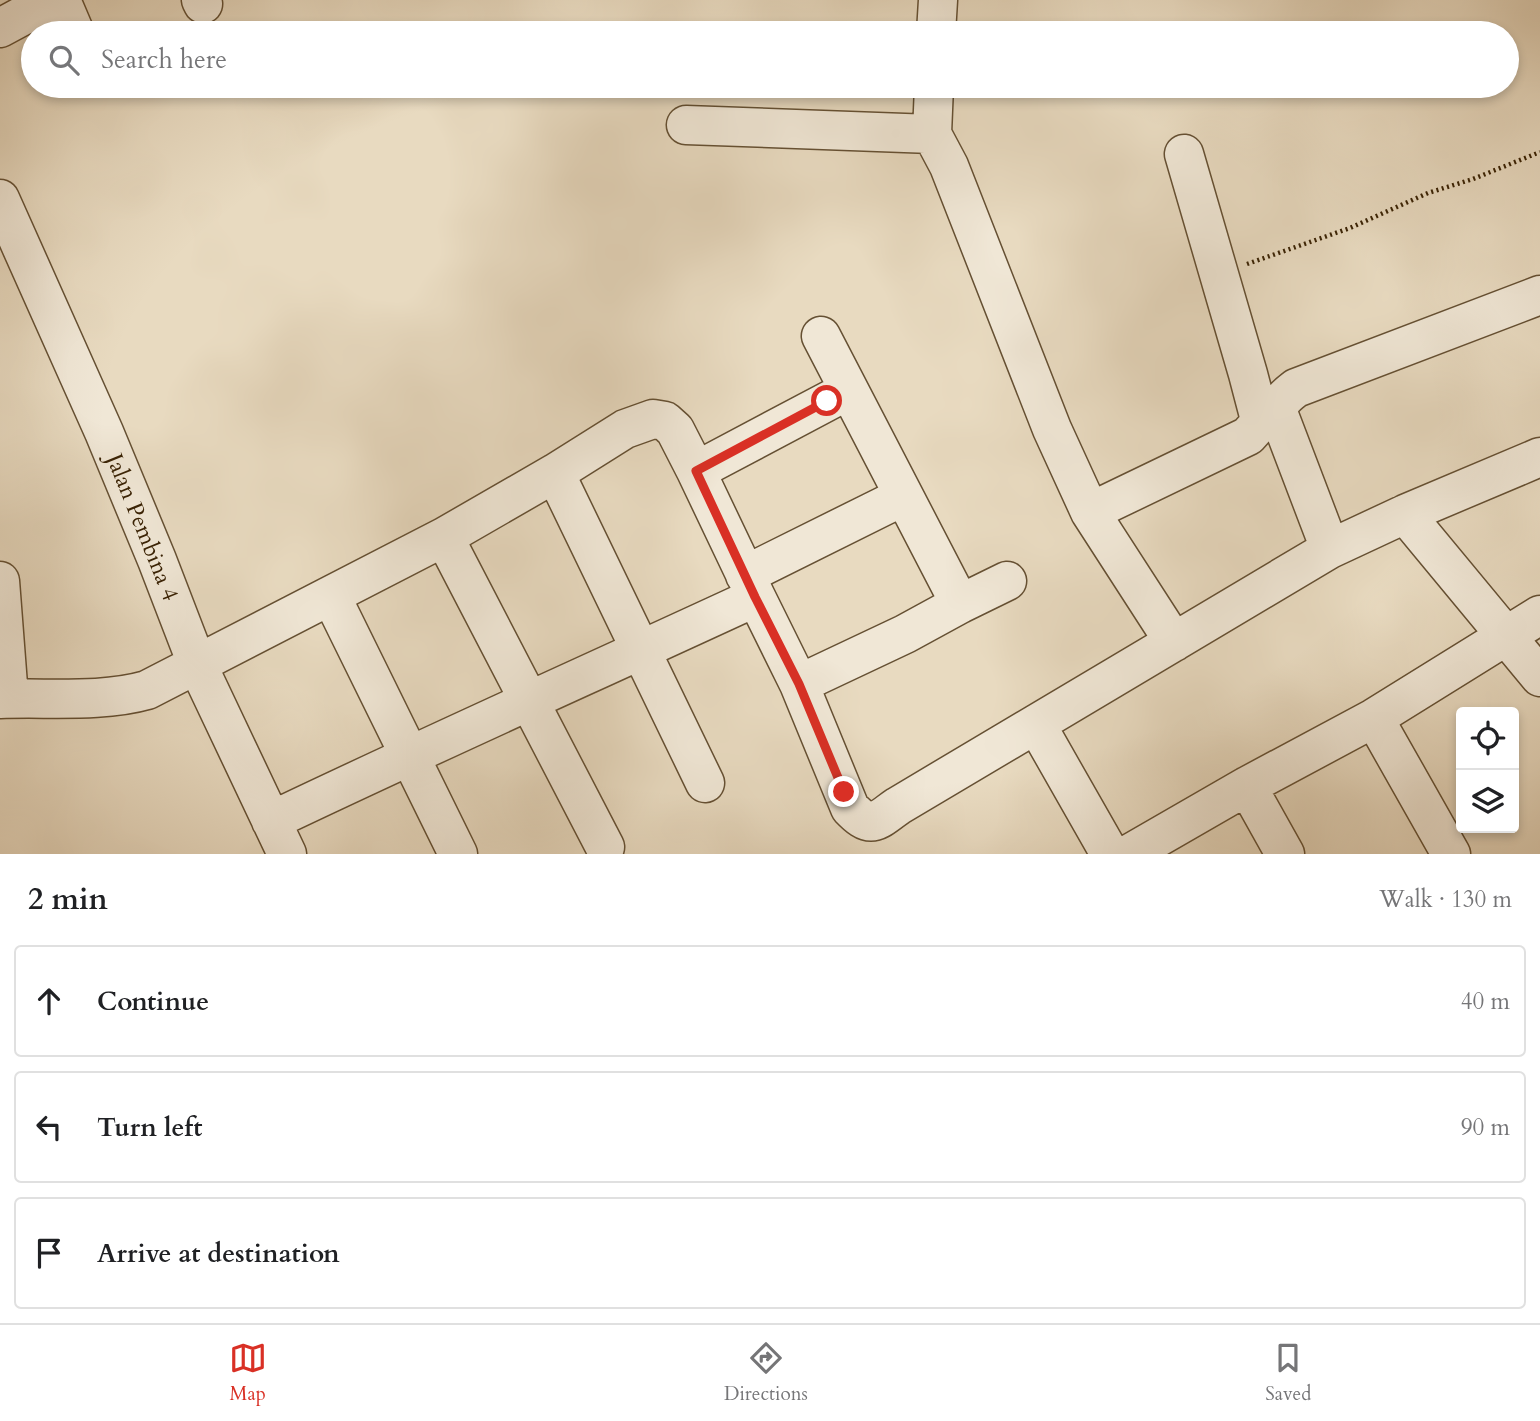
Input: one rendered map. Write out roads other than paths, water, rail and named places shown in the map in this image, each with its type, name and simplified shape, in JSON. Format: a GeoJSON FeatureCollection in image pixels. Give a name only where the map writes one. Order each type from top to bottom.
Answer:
{"type":"FeatureCollection","features":[{"type":"Feature","properties":{"kind":"street"},"geometry":{"type":"LineString","coordinates":[[0,28],[52,0]]}},
{"type":"Feature","properties":{"kind":"street"},"geometry":{"type":"LineString","coordinates":[[61,0],[70,21]]}},
{"type":"Feature","properties":{"kind":"street"},"geometry":{"type":"LineString","coordinates":[[937,21],[938,0]]}},
{"type":"Feature","properties":{"kind":"street"},"geometry":{"type":"LineString","coordinates":[[934,98],[932,134],[949,166],[1052,429],[1090,512],[1174,642]]}},
{"type":"Feature","properties":{"kind":"street"},"geometry":{"type":"LineString","coordinates":[[686,125],[932,134]]}},
{"type":"Feature","properties":{"kind":"street"},"geometry":{"type":"LineString","coordinates":[[1184,154],[1259,416],[1268,420],[1330,549]]}},
{"type":"Feature","properties":{"kind":"street","name":"Jalan Pembina 4"},"geometry":{"type":"LineString","coordinates":[[0,200],[104,432],[197,664],[279,837]]}},
{"type":"Feature","properties":{"kind":"street"},"geometry":{"type":"LineString","coordinates":[[1090,512],[1248,436],[1268,420],[1287,395],[1296,388],[1540,295]]}},
{"type":"Feature","properties":{"kind":"street"},"geometry":{"type":"LineString","coordinates":[[821,336],[960,604]]}},
{"type":"Feature","properties":{"kind":"street"},"geometry":{"type":"LineString","coordinates":[[696,471],[849,390]]}},
{"type":"Feature","properties":{"kind":"street"},"geometry":{"type":"LineString","coordinates":[[0,581],[4,699],[112,697],[132,694],[159,685],[444,537],[625,429],[653,419],[665,421],[675,430],[696,471],[799,684],[850,808],[860,818],[875,822],[1330,549],[1540,457]]}},
{"type":"Feature","properties":{"kind":"street"},"geometry":{"type":"LineString","coordinates":[[555,473],[705,783]]}},
{"type":"Feature","properties":{"kind":"street"},"geometry":{"type":"LineString","coordinates":[[279,837],[408,755],[641,651],[904,496]]}},
{"type":"Feature","properties":{"kind":"street"},"geometry":{"type":"LineString","coordinates":[[1405,514],[1540,677]]}},
{"type":"Feature","properties":{"kind":"street"},"geometry":{"type":"LineString","coordinates":[[444,537],[605,847]]}},
{"type":"Feature","properties":{"kind":"street"},"geometry":{"type":"LineString","coordinates":[[799,684],[905,634],[1007,581]]}},
{"type":"Feature","properties":{"kind":"street"},"geometry":{"type":"LineString","coordinates":[[331,596],[458,854]]}},
{"type":"Feature","properties":{"kind":"street"},"geometry":{"type":"LineString","coordinates":[[1129,854],[1247,786],[1374,718],[1540,615]]}},
{"type":"Feature","properties":{"kind":"street"},"geometry":{"type":"LineString","coordinates":[[1374,718],[1451,854]]}},
{"type":"Feature","properties":{"kind":"street"},"geometry":{"type":"LineString","coordinates":[[1036,724],[1110,854]]}},
{"type":"Feature","properties":{"kind":"street"},"geometry":{"type":"LineString","coordinates":[[1247,786],[1285,854]]}}]}
